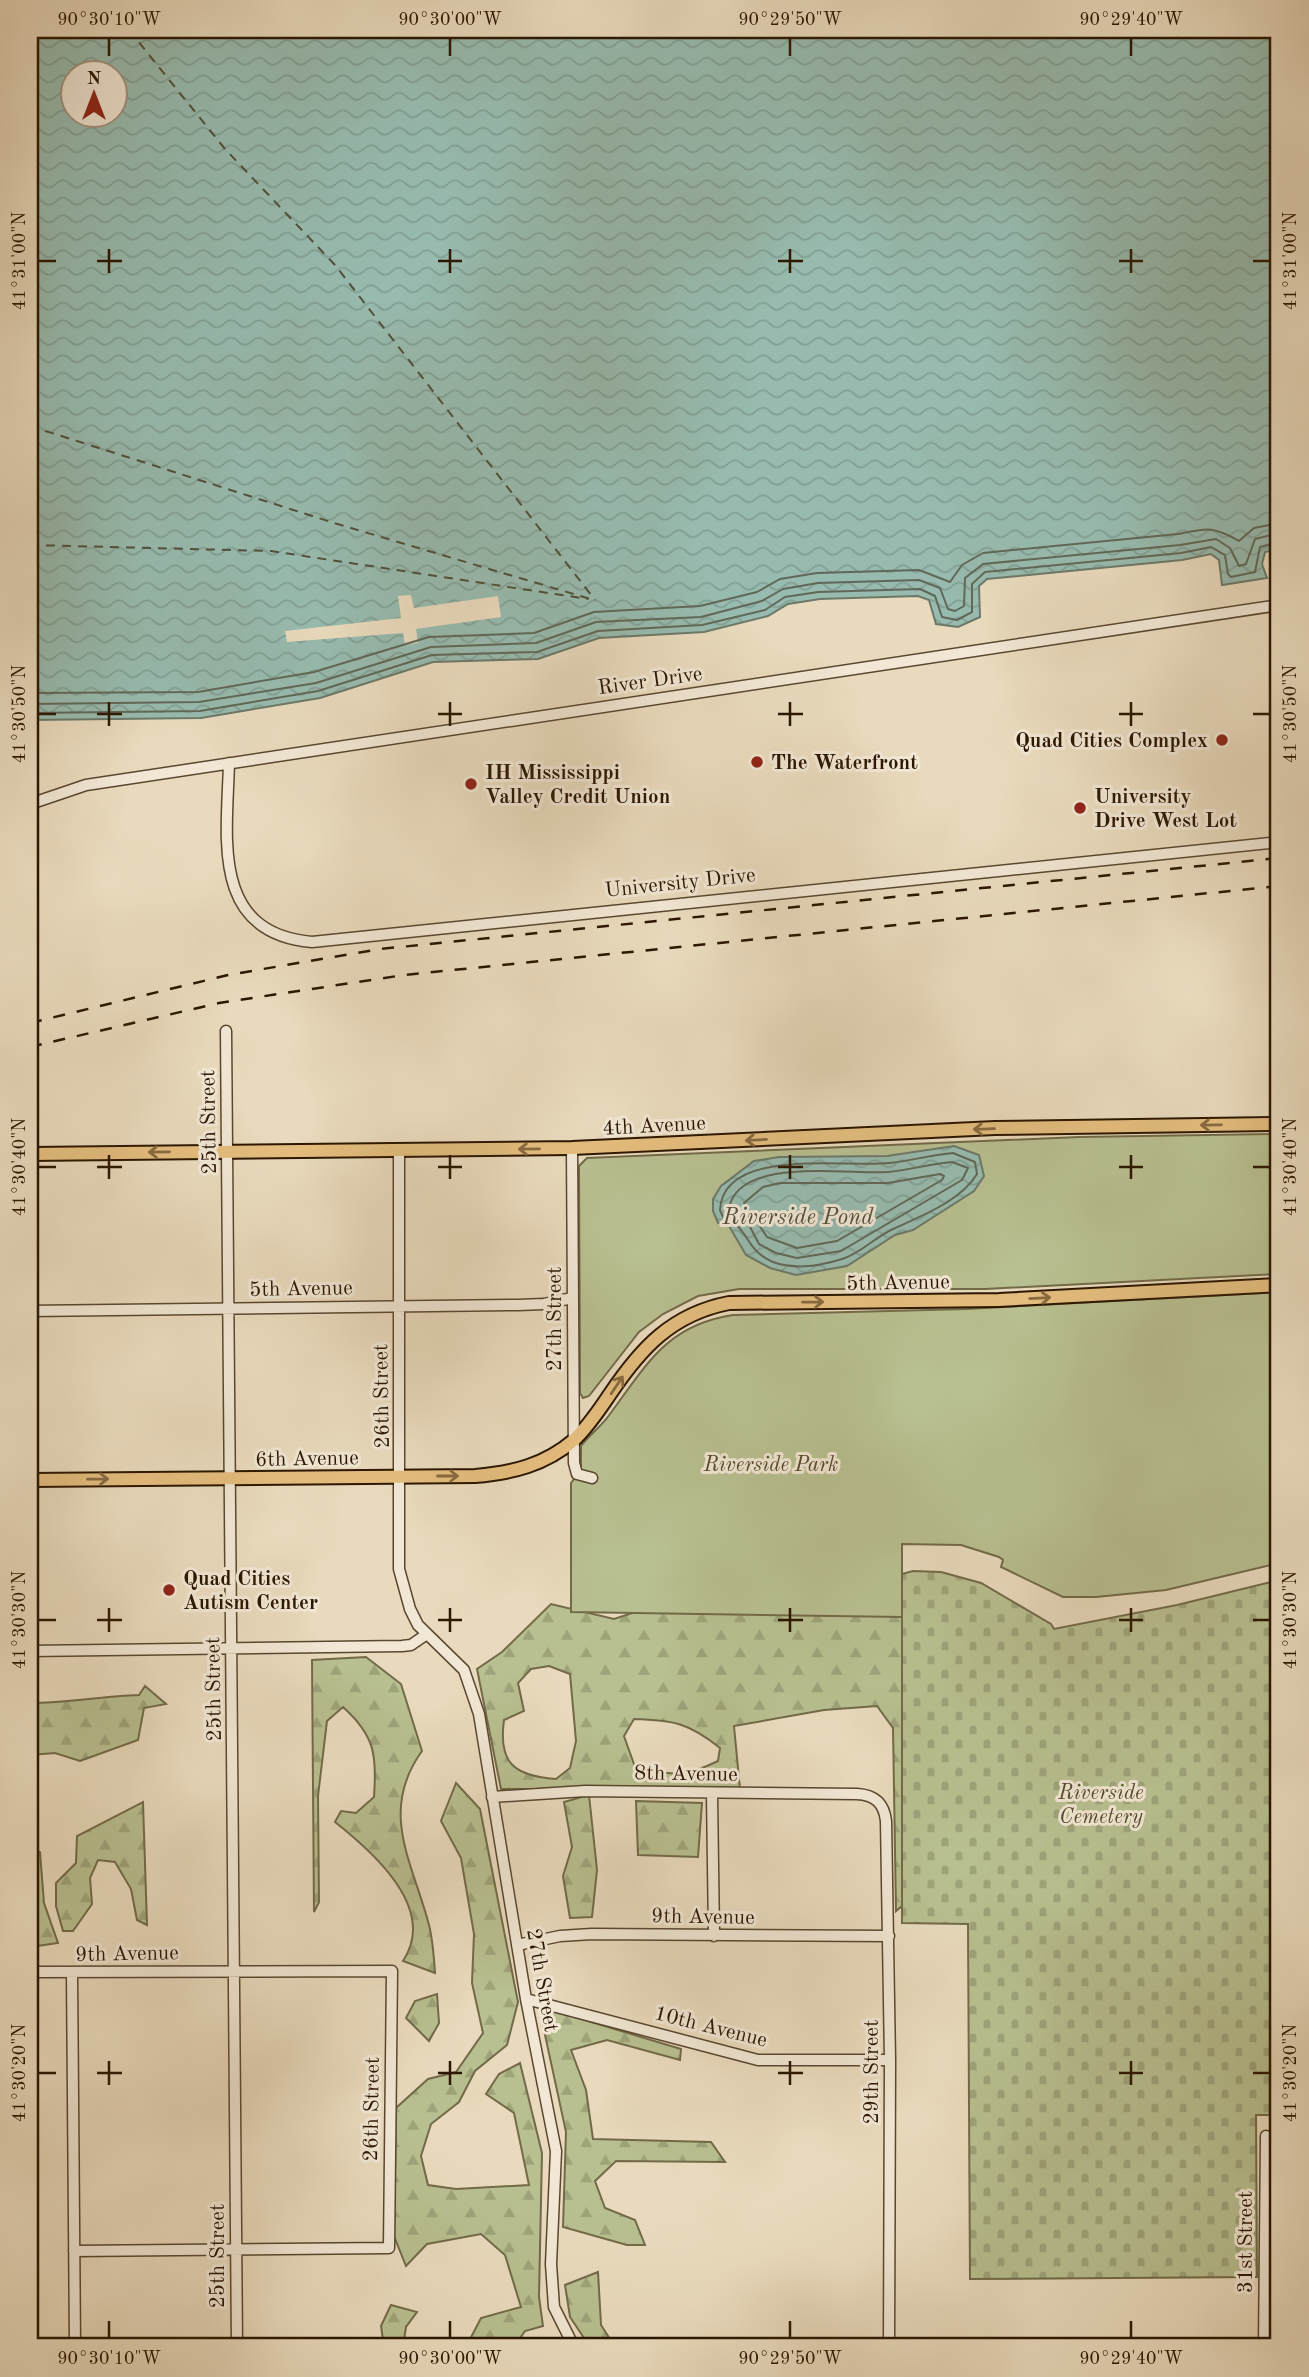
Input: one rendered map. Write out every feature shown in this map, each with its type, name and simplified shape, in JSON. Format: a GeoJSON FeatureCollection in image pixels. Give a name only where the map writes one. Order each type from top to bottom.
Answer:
{"type":"FeatureCollection","features":[{"type":"Feature","properties":{"kind":"main road","name":"4th Avenue"},"geometry":{"type":"LineString","coordinates":[[30,1154],[572,1148],[995,1128],[1279,1124]]}},
{"type":"Feature","properties":{"kind":"main road","name":"5th Avenue"},"geometry":{"type":"LineString","coordinates":[[575,1439],[650,1342],[679,1320],[711,1307],[749,1302],[999,1300],[1279,1285]]}},
{"type":"Feature","properties":{"kind":"main road","name":"6th Avenue"},"geometry":{"type":"LineString","coordinates":[[30,1480],[475,1476],[510,1472],[545,1459],[575,1439]]}},
{"type":"Feature","properties":{"kind":"street","name":"River Drive"},"geometry":{"type":"LineString","coordinates":[[30,804],[86,785],[1279,605]]}},
{"type":"Feature","properties":{"kind":"street","name":"University Drive"},"geometry":{"type":"LineString","coordinates":[[229,763],[228,855],[234,890],[247,912],[265,929],[280,936],[312,942],[1279,842]]}},
{"type":"Feature","properties":{"kind":"street","name":"25th Street"},"geometry":{"type":"LineString","coordinates":[[226,1031],[237,2347]]}},
{"type":"Feature","properties":{"kind":"street","name":"27th Street"},"geometry":{"type":"LineString","coordinates":[[572,1148],[575,1469],[577,1474],[592,1478]]}},
{"type":"Feature","properties":{"kind":"street","name":"26th Street"},"geometry":{"type":"LineString","coordinates":[[399,1150],[401,1578],[410,1609],[427,1634]]}},
{"type":"Feature","properties":{"kind":"street","name":"5th Avenue"},"geometry":{"type":"LineString","coordinates":[[30,1311],[544,1304],[572,1298]]}},
{"type":"Feature","properties":{"kind":"street","name":"27th Street"},"geometry":{"type":"LineString","coordinates":[[427,1634],[459,1665],[470,1682],[479,1714],[526,1999],[556,2151],[551,2264],[553,2297],[559,2322],[574,2347]]}},
{"type":"Feature","properties":{"kind":"street"},"geometry":{"type":"LineString","coordinates":[[30,1651],[402,1646],[411,1645],[427,1634]]}},
{"type":"Feature","properties":{"kind":"street","name":"8th Avenue"},"geometry":{"type":"LineString","coordinates":[[492,1797],[584,1791],[858,1794],[878,1800]]}},
{"type":"Feature","properties":{"kind":"street"},"geometry":{"type":"LineString","coordinates":[[712,1794],[715,1936]]}},
{"type":"Feature","properties":{"kind":"street","name":"29th Street"},"geometry":{"type":"LineString","coordinates":[[878,1800],[885,1810],[886,1821],[889,1936],[888,2347]]}},
{"type":"Feature","properties":{"kind":"street","name":"9th Avenue"},"geometry":{"type":"LineString","coordinates":[[517,1945],[560,1936],[593,1934],[889,1936]]}},
{"type":"Feature","properties":{"kind":"street","name":"26th Street"},"geometry":{"type":"LineString","coordinates":[[237,2250],[389,2248],[393,1970]]}},
{"type":"Feature","properties":{"kind":"street","name":"9th Avenue"},"geometry":{"type":"LineString","coordinates":[[30,1972],[393,1970]]}},
{"type":"Feature","properties":{"kind":"street"},"geometry":{"type":"LineString","coordinates":[[72,1973],[75,2347]]}},
{"type":"Feature","properties":{"kind":"street","name":"10th Avenue"},"geometry":{"type":"LineString","coordinates":[[526,1999],[758,2060],[890,2060]]}},
{"type":"Feature","properties":{"kind":"street","name":"31st Street"},"geometry":{"type":"LineString","coordinates":[[1264,2347],[1266,2136]]}},
{"type":"Feature","properties":{"kind":"street"},"geometry":{"type":"LineString","coordinates":[[74,2252],[237,2250]]}},
{"type":"Feature","properties":{"kind":"green space"},"geometry":{"type":"Polygon","coordinates":[[[1279,1134],[1279,1274],[985,1289],[739,1289],[698,1296],[663,1314],[639,1332],[589,1396],[583,1398],[580,1393],[579,1166],[587,1158],[1079,1137],[1279,1134]]]}},
{"type":"Feature","properties":{"kind":"green space","name":"Riverside Park"},"geometry":{"type":"Polygon","coordinates":[[[1279,1292],[1279,1563],[1166,1590],[1096,1597],[1063,1597],[1001,1567],[1003,1560],[999,1557],[961,1545],[902,1544],[902,1617],[571,1612],[571,1483],[581,1470],[581,1446],[607,1418],[648,1363],[675,1338],[691,1328],[733,1315],[967,1309],[1279,1292]]]}},
{"type":"Feature","properties":{"kind":"green space","name":"Riverside Cemetery"},"geometry":{"type":"Polygon","coordinates":[[[913,1571],[941,1572],[981,1583],[1051,1624],[1054,1629],[1177,1605],[1279,1580],[1279,2115],[1256,2115],[1257,2277],[970,2279],[968,1924],[902,1923],[902,1574],[913,1571]]]}},
{"type":"Feature","properties":{"kind":"green space"},"geometry":{"type":"Polygon","coordinates":[[[673,1600],[836,1609],[909,1606],[909,1900],[896,1911],[893,1728],[877,1706],[824,1710],[734,1726],[740,1789],[501,1789],[477,1669],[502,1652],[551,1604],[614,1619],[673,1600]],[[549,1666],[531,1669],[518,1683],[524,1711],[504,1720],[503,1735],[507,1757],[512,1764],[529,1775],[556,1779],[570,1768],[576,1741],[570,1674],[549,1666]],[[634,1719],[624,1736],[635,1767],[677,1773],[696,1770],[718,1761],[720,1748],[689,1728],[660,1720],[634,1719]]]}},
{"type":"Feature","properties":{"kind":"green space"},"geometry":{"type":"Polygon","coordinates":[[[366,1657],[401,1684],[422,1751],[409,1773],[402,1795],[401,1817],[408,1859],[430,1931],[435,1973],[403,1961],[412,1941],[412,1922],[407,1902],[382,1865],[335,1822],[341,1811],[356,1813],[374,1797],[375,1769],[372,1747],[362,1727],[343,1707],[327,1721],[318,1796],[319,1902],[314,1912],[312,1660],[366,1657]]]}},
{"type":"Feature","properties":{"kind":"green space"},"geometry":{"type":"Polygon","coordinates":[[[145,1686],[166,1704],[144,1708],[138,1740],[80,1761],[55,1753],[30,1755],[30,1703],[139,1695],[145,1686]]]}},
{"type":"Feature","properties":{"kind":"green space"},"geometry":{"type":"Polygon","coordinates":[[[456,1783],[480,1809],[518,2002],[507,2045],[475,2071],[459,2102],[431,2124],[421,2156],[428,2185],[456,2189],[529,2185],[514,2113],[486,2094],[499,2074],[520,2063],[542,2153],[539,2297],[543,2326],[525,2331],[514,2347],[466,2347],[481,2318],[521,2307],[505,2255],[481,2234],[427,2244],[406,2266],[394,2236],[396,2108],[428,2079],[456,2072],[483,2033],[472,1983],[474,1934],[461,1858],[441,1821],[456,1783]]]}},
{"type":"Feature","properties":{"kind":"green space"},"geometry":{"type":"Polygon","coordinates":[[[589,1795],[597,1870],[592,1917],[570,1918],[563,1876],[572,1847],[564,1802],[589,1795]]]}},
{"type":"Feature","properties":{"kind":"green space"},"geometry":{"type":"Polygon","coordinates":[[[636,1801],[702,1803],[698,1857],[638,1855],[636,1801]]]}},
{"type":"Feature","properties":{"kind":"green space"},"geometry":{"type":"Polygon","coordinates":[[[143,1802],[147,1925],[137,1920],[131,1889],[115,1862],[98,1860],[90,1878],[92,1904],[73,1931],[63,1931],[56,1906],[56,1883],[76,1863],[77,1836],[143,1802]]]}},
{"type":"Feature","properties":{"kind":"green space"},"geometry":{"type":"Polygon","coordinates":[[[32,1850],[40,1852],[44,1903],[58,1943],[30,1947],[32,1850]]]}},
{"type":"Feature","properties":{"kind":"green space"},"geometry":{"type":"Polygon","coordinates":[[[437,1994],[439,2023],[429,2041],[406,2018],[415,2001],[437,1994]]]}},
{"type":"Feature","properties":{"kind":"green space"},"geometry":{"type":"Polygon","coordinates":[[[548,2009],[681,2049],[680,2060],[607,2040],[571,2050],[586,2090],[593,2139],[711,2142],[725,2162],[616,2161],[595,2181],[605,2208],[635,2220],[645,2245],[627,2245],[563,2227],[566,2132],[542,2021],[548,2009]]]}},
{"type":"Feature","properties":{"kind":"green space"},"geometry":{"type":"Polygon","coordinates":[[[598,2272],[601,2325],[615,2347],[590,2347],[570,2317],[565,2285],[598,2272]]]}},
{"type":"Feature","properties":{"kind":"green space"},"geometry":{"type":"Polygon","coordinates":[[[391,2305],[417,2312],[406,2327],[403,2347],[384,2347],[381,2326],[391,2305]]]}},
{"type":"Feature","properties":{"kind":"water"},"geometry":{"type":"Polygon","coordinates":[[[30,30],[1279,30],[1279,549],[1265,552],[1262,564],[1267,578],[1222,585],[1219,560],[1211,554],[1182,560],[987,579],[979,586],[980,617],[958,627],[936,624],[929,600],[918,596],[820,599],[788,604],[768,616],[704,632],[599,638],[538,659],[433,662],[320,698],[201,718],[30,720],[30,30]]]}},
{"type":"Feature","properties":{"kind":"water","name":"Riverside Pond"},"geometry":{"type":"Polygon","coordinates":[[[954,1146],[979,1155],[984,1176],[974,1191],[913,1230],[895,1235],[847,1266],[796,1275],[770,1268],[746,1255],[729,1226],[718,1223],[713,1211],[713,1199],[721,1186],[754,1161],[779,1157],[887,1156],[954,1146]]]}},
{"type":"Feature","properties":{"kind":"pier"},"geometry":{"type":"Polygon","coordinates":[[[411,595],[414,608],[498,596],[501,617],[416,629],[418,643],[405,645],[403,633],[287,642],[285,631],[401,618],[398,596],[411,595]]]}},
{"type":"Feature","properties":{"kind":"ferry route"},"geometry":{"type":"LineString","coordinates":[[129,30],[225,149],[335,265],[595,600]]}},
{"type":"Feature","properties":{"kind":"ferry route"},"geometry":{"type":"LineString","coordinates":[[30,426],[334,523],[594,600]]}},
{"type":"Feature","properties":{"kind":"ferry route"},"geometry":{"type":"LineString","coordinates":[[30,545],[271,551],[588,599]]}},
{"type":"Feature","properties":{"kind":"railway"},"geometry":{"type":"LineString","coordinates":[[30,1023],[228,975],[380,949],[1279,858]]}},
{"type":"Feature","properties":{"kind":"railway"},"geometry":{"type":"LineString","coordinates":[[30,1047],[219,1003],[404,975],[1279,886]]}},
{"type":"Feature","properties":{"kind":"place","name":"Quad Cities Complex"},"geometry":{"type":"Point","coordinates":[1222,740]}},
{"type":"Feature","properties":{"kind":"place","name":"The Waterfront"},"geometry":{"type":"Point","coordinates":[757,762]}},
{"type":"Feature","properties":{"kind":"place","name":"IH Mississippi Valley Credit Union"},"geometry":{"type":"Point","coordinates":[471,784]}},
{"type":"Feature","properties":{"kind":"place","name":"University Drive West Lot"},"geometry":{"type":"Point","coordinates":[1080,808]}},
{"type":"Feature","properties":{"kind":"place","name":"Quad Cities Autism Center"},"geometry":{"type":"Point","coordinates":[169,1590]}}]}
